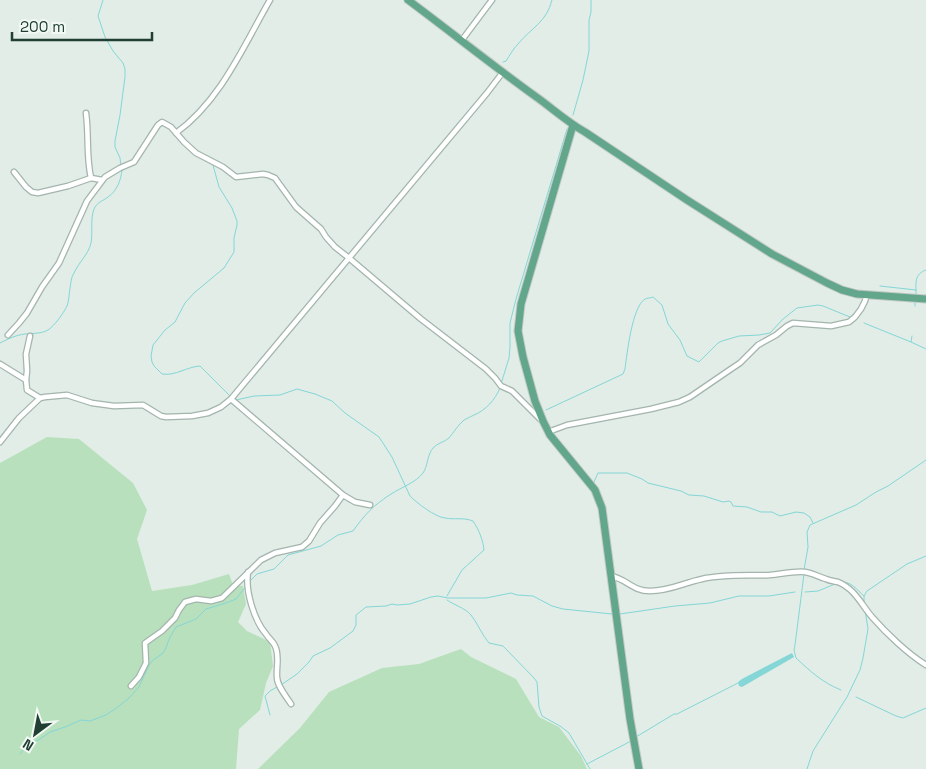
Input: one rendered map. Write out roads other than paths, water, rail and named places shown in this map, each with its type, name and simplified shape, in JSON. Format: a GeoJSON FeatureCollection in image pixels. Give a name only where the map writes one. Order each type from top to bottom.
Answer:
{"type":"FeatureCollection","features":[{"type":"Feature","properties":{"kind":"main road"},"geometry":{"type":"LineString","coordinates":[[408,0],[573,125],[772,254],[842,290],[852,293],[926,299]]}},
{"type":"Feature","properties":{"kind":"main road"},"geometry":{"type":"LineString","coordinates":[[573,125],[521,304],[518,330],[523,357],[542,421],[569,460],[598,495],[602,508],[630,719],[639,769]]}},
{"type":"Feature","properties":{"kind":"street"},"geometry":{"type":"LineString","coordinates":[[176,133],[193,119],[216,93],[270,0]]}},
{"type":"Feature","properties":{"kind":"street"},"geometry":{"type":"LineString","coordinates":[[462,40],[492,0]]}},
{"type":"Feature","properties":{"kind":"street"},"geometry":{"type":"LineString","coordinates":[[0,442],[19,418],[40,398],[45,396],[67,396],[114,406],[142,405],[161,416],[174,417],[208,413],[221,407],[231,399],[503,72]]}},
{"type":"Feature","properties":{"kind":"street"},"geometry":{"type":"LineString","coordinates":[[86,113],[88,165],[91,178]]}},
{"type":"Feature","properties":{"kind":"street"},"geometry":{"type":"LineString","coordinates":[[8,335],[19,323],[59,263],[83,207],[102,180],[136,160],[162,122],[196,153],[223,167],[236,177],[263,174],[275,178],[296,207],[321,229],[335,247],[421,319],[493,375],[501,386],[512,392],[542,421]]}},
{"type":"Feature","properties":{"kind":"street"},"geometry":{"type":"LineString","coordinates":[[14,172],[26,187],[38,194],[91,178],[102,180]]}},
{"type":"Feature","properties":{"kind":"street"},"geometry":{"type":"LineString","coordinates":[[548,432],[567,425],[652,410],[679,402],[690,397],[740,363],[758,346],[786,326],[793,323],[831,326],[849,322],[861,309],[867,294]]}},
{"type":"Feature","properties":{"kind":"street"},"geometry":{"type":"LineString","coordinates":[[30,336],[26,354],[27,390],[40,398]]}},
{"type":"Feature","properties":{"kind":"street"},"geometry":{"type":"LineString","coordinates":[[0,364],[26,380]]}},
{"type":"Feature","properties":{"kind":"street"},"geometry":{"type":"LineString","coordinates":[[231,399],[343,495],[355,502],[370,505]]}},
{"type":"Feature","properties":{"kind":"street"},"geometry":{"type":"LineString","coordinates":[[130,686],[139,677],[144,668],[146,658],[145,644],[175,618],[182,605],[190,600],[211,601],[222,598],[261,560],[289,549],[302,547],[309,541],[320,523],[343,495]]}},
{"type":"Feature","properties":{"kind":"street"},"geometry":{"type":"LineString","coordinates":[[248,572],[249,593],[256,620],[276,648],[278,665],[276,678],[291,704]]}},
{"type":"Feature","properties":{"kind":"street"},"geometry":{"type":"LineString","coordinates":[[612,576],[624,581],[633,588],[649,591],[669,589],[709,578],[807,572],[838,582],[851,590],[871,616],[903,647],[926,665]]}},
{"type":"Feature","properties":{"kind":"water"},"geometry":{"type":"Polygon","coordinates":[[[792,653],[794,657],[742,687],[739,686],[738,682],[742,679],[792,653]]]}},
{"type":"Feature","properties":{"kind":"waterway"},"geometry":{"type":"LineString","coordinates":[[103,0],[98,16],[105,37],[125,69],[115,141],[121,166]]}},
{"type":"Feature","properties":{"kind":"waterway"},"geometry":{"type":"LineString","coordinates":[[503,62],[506,61],[516,46],[546,14],[552,0]]}},
{"type":"Feature","properties":{"kind":"waterway"},"geometry":{"type":"LineString","coordinates":[[573,115],[589,51],[591,0]]}},
{"type":"Feature","properties":{"kind":"waterway"},"geometry":{"type":"LineString","coordinates":[[501,384],[509,358],[510,323],[516,299],[567,129]]}},
{"type":"Feature","properties":{"kind":"waterway"},"geometry":{"type":"LineString","coordinates":[[213,165],[219,187],[232,208],[237,221],[234,252],[224,268],[185,303],[175,322],[165,330],[153,345],[151,356],[154,366],[162,374],[172,374],[200,366],[230,396]]}},
{"type":"Feature","properties":{"kind":"waterway"},"geometry":{"type":"LineString","coordinates":[[0,343],[18,335],[40,333],[48,330],[61,316],[68,304],[72,276],[91,243],[94,209],[98,203],[114,192],[120,181],[122,170]]}},
{"type":"Feature","properties":{"kind":"waterway"},"geometry":{"type":"LineString","coordinates":[[916,294],[918,276],[926,270]]}},
{"type":"Feature","properties":{"kind":"waterway"},"geometry":{"type":"LineString","coordinates":[[880,286],[916,290]]}},
{"type":"Feature","properties":{"kind":"waterway"},"geometry":{"type":"LineString","coordinates":[[546,410],[623,374],[633,321],[640,304],[646,299],[653,297],[662,305],[668,324],[680,340],[687,356],[699,362],[722,341],[739,336],[770,333],[797,308],[818,305],[850,317]]}},
{"type":"Feature","properties":{"kind":"waterway"},"geometry":{"type":"LineString","coordinates":[[864,323],[911,342]]}},
{"type":"Feature","properties":{"kind":"waterway"},"geometry":{"type":"LineString","coordinates":[[912,336],[911,342],[926,349]]}},
{"type":"Feature","properties":{"kind":"waterway"},"geometry":{"type":"LineString","coordinates":[[249,582],[257,574],[274,569],[288,555],[321,546],[338,535],[353,531],[380,502],[420,476],[425,470],[433,448],[449,438],[464,420],[486,407],[496,397],[500,388]]}},
{"type":"Feature","properties":{"kind":"waterway"},"geometry":{"type":"LineString","coordinates":[[236,400],[254,396],[280,395],[297,389],[332,401],[345,413],[379,437],[392,457],[410,496],[417,502],[441,517],[473,521],[480,535],[484,550],[462,570],[447,596]]}},
{"type":"Feature","properties":{"kind":"waterway"},"geometry":{"type":"LineString","coordinates":[[804,570],[808,547],[807,532],[810,525],[856,505],[926,460]]}},
{"type":"Feature","properties":{"kind":"waterway"},"geometry":{"type":"LineString","coordinates":[[594,482],[598,473],[627,473],[648,483],[681,491],[689,495],[704,496],[723,502],[729,501],[733,506],[747,507],[761,512],[772,512],[780,516],[796,512],[804,513],[810,517],[813,523]]}},
{"type":"Feature","properties":{"kind":"waterway"},"geometry":{"type":"LineString","coordinates":[[864,603],[864,596],[867,591],[907,564],[926,556]]}},
{"type":"Feature","properties":{"kind":"waterway"},"geometry":{"type":"LineString","coordinates":[[804,574],[794,650],[796,658],[823,680],[841,690]]}},
{"type":"Feature","properties":{"kind":"waterway"},"geometry":{"type":"LineString","coordinates":[[841,582],[851,584],[864,596]]}},
{"type":"Feature","properties":{"kind":"waterway"},"geometry":{"type":"LineString","coordinates":[[805,592],[818,591],[835,584]]}},
{"type":"Feature","properties":{"kind":"waterway"},"geometry":{"type":"LineString","coordinates":[[20,754],[27,746],[50,732],[81,720],[90,721],[106,715],[115,709],[139,687],[149,665],[165,650],[176,627],[196,619],[206,609],[236,599],[247,585]]}},
{"type":"Feature","properties":{"kind":"waterway"},"geometry":{"type":"LineString","coordinates":[[620,614],[710,603],[739,596],[769,596],[795,592]]}},
{"type":"Feature","properties":{"kind":"waterway"},"geometry":{"type":"LineString","coordinates":[[281,685],[297,674],[313,656],[330,648],[353,631],[356,625],[356,615],[366,607],[410,604],[438,596],[448,598],[486,598],[511,593],[533,596],[552,606],[563,609],[612,614]]}},
{"type":"Feature","properties":{"kind":"waterway"},"geometry":{"type":"LineString","coordinates":[[447,600],[469,613],[489,643],[503,646],[534,678],[537,682],[539,707],[542,716],[569,733],[590,769]]}},
{"type":"Feature","properties":{"kind":"waterway"},"geometry":{"type":"LineString","coordinates":[[807,769],[813,751],[847,697],[860,670],[868,629],[865,610]]}},
{"type":"Feature","properties":{"kind":"waterway"},"geometry":{"type":"LineString","coordinates":[[636,737],[674,714],[738,683]]}},
{"type":"Feature","properties":{"kind":"waterway"},"geometry":{"type":"LineString","coordinates":[[270,715],[265,696],[277,687]]}},
{"type":"Feature","properties":{"kind":"waterway"},"geometry":{"type":"LineString","coordinates":[[856,697],[903,718],[926,708]]}},
{"type":"Feature","properties":{"kind":"waterway"},"geometry":{"type":"LineString","coordinates":[[587,764],[631,741]]}}]}
